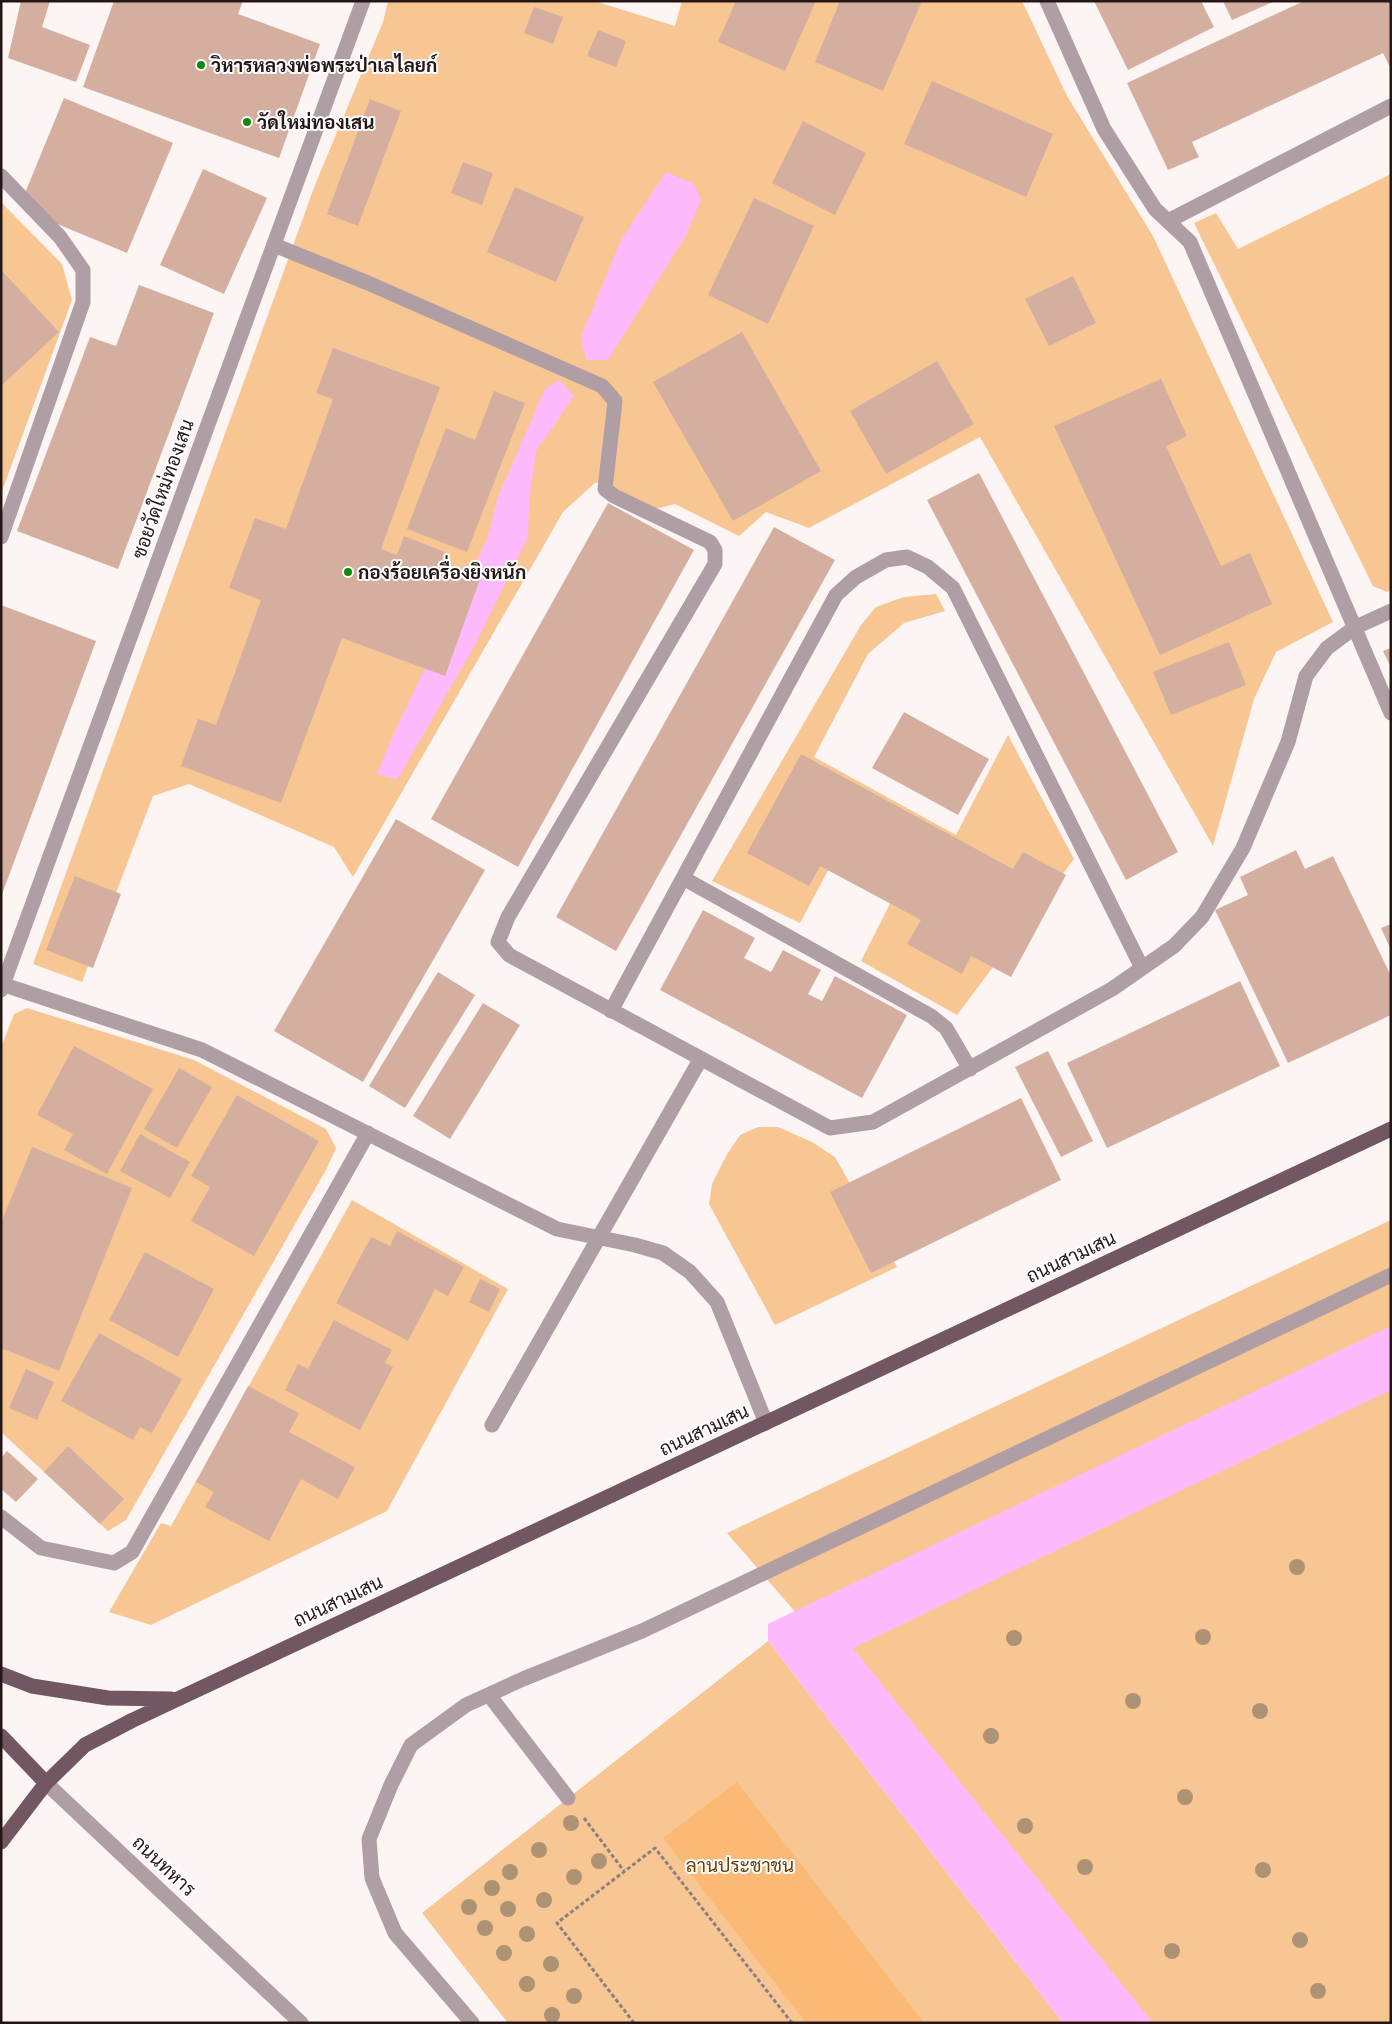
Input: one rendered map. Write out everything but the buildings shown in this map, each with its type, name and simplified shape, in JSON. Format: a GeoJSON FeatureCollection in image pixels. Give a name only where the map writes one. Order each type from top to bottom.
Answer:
{"type":"FeatureCollection","features":[{"type":"Feature","properties":{"kind":"main road","name":"ถนนสามเสน"},"geometry":{"type":"LineString","coordinates":[[1,1842],[46,1783],[85,1745],[175,1700],[1391,1129]]}},
{"type":"Feature","properties":{"kind":"main road"},"geometry":{"type":"LineString","coordinates":[[1,1674],[32,1686],[108,1698],[175,1700]]}},
{"type":"Feature","properties":{"kind":"main road","name":"ถนนทหาร"},"geometry":{"type":"LineString","coordinates":[[1,1736],[46,1783]]}},
{"type":"Feature","properties":{"kind":"street","name":"ซอยวัดใหม่ทองเสน"},"geometry":{"type":"LineString","coordinates":[[2,986],[363,1]]}},
{"type":"Feature","properties":{"kind":"street"},"geometry":{"type":"LineString","coordinates":[[1047,1],[1104,129],[1155,209],[1190,242],[1391,713]]}},
{"type":"Feature","properties":{"kind":"street"},"geometry":{"type":"LineString","coordinates":[[1168,221],[1391,106]]}},
{"type":"Feature","properties":{"kind":"street"},"geometry":{"type":"LineString","coordinates":[[1,176],[60,237],[83,270],[83,302],[1,537]]}},
{"type":"Feature","properties":{"kind":"street"},"geometry":{"type":"LineString","coordinates":[[274,245],[368,282],[602,386],[615,401],[605,489],[614,496],[710,542],[715,550],[715,564],[508,917],[498,942],[509,955],[700,1060],[830,1128],[873,1122],[1112,989],[1174,946],[1202,917],[1244,848],[1288,742],[1306,676],[1327,648],[1354,628],[1391,611]]}},
{"type":"Feature","properties":{"kind":"street"},"geometry":{"type":"LineString","coordinates":[[611,1011],[836,594],[856,577],[886,560],[907,557],[928,566],[953,588],[1142,968]]}},
{"type":"Feature","properties":{"kind":"street"},"geometry":{"type":"LineString","coordinates":[[683,878],[931,1016],[946,1028],[970,1069]]}},
{"type":"Feature","properties":{"kind":"street"},"geometry":{"type":"LineString","coordinates":[[2,986],[202,1050],[557,1229],[663,1253],[690,1272],[717,1302],[766,1423]]}},
{"type":"Feature","properties":{"kind":"street"},"geometry":{"type":"LineString","coordinates":[[492,1425],[700,1060]]}},
{"type":"Feature","properties":{"kind":"street"},"geometry":{"type":"LineString","coordinates":[[1,1517],[41,1548],[114,1563],[132,1552],[368,1133]]}},
{"type":"Feature","properties":{"kind":"street"},"geometry":{"type":"LineString","coordinates":[[472,2023],[395,1933],[372,1878],[370,1839],[391,1785],[411,1745],[466,1705],[642,1631],[1391,1275]]}},
{"type":"Feature","properties":{"kind":"street"},"geometry":{"type":"LineString","coordinates":[[488,1695],[568,1798]]}},
{"type":"Feature","properties":{"kind":"street","name":"ถนนทหาร"},"geometry":{"type":"LineString","coordinates":[[46,1783],[301,2023]]}},
{"type":"Feature","properties":{"kind":"path"},"geometry":{"type":"LineString","coordinates":[[568,1798],[624,1871]]}},
{"type":"Feature","properties":{"kind":"path"},"geometry":{"type":"LineString","coordinates":[[634,2023],[557,1923],[655,1848],[792,2023]]}},
{"type":"Feature","properties":{"kind":"green space"},"geometry":{"type":"Polygon","coordinates":[[[388,1],[594,1],[675,26],[682,1],[1022,1],[1067,96],[1153,236],[1333,622],[1276,652],[1254,699],[1213,846],[980,437],[809,528],[766,512],[739,536],[675,504],[652,510],[596,482],[563,512],[353,877],[334,847],[189,784],[153,796],[82,982],[33,964],[315,185],[383,22],[388,1]]]}},
{"type":"Feature","properties":{"kind":"green space"},"geometry":{"type":"Polygon","coordinates":[[[1391,174],[1391,590],[1387,592],[1373,586],[1194,223],[1216,213],[1238,249],[1391,174]]]}},
{"type":"Feature","properties":{"kind":"green space"},"geometry":{"type":"Polygon","coordinates":[[[1,202],[62,264],[72,300],[1,494],[1,202]]]}},
{"type":"Feature","properties":{"kind":"green space"},"geometry":{"type":"Polygon","coordinates":[[[936,594],[945,611],[904,623],[868,654],[814,757],[956,835],[1008,735],[1074,859],[957,1015],[861,961],[895,894],[833,861],[800,923],[712,881],[861,625],[876,607],[904,597],[936,594]]]}},
{"type":"Feature","properties":{"kind":"green space"},"geometry":{"type":"Polygon","coordinates":[[[27,1008],[194,1060],[326,1129],[336,1148],[327,1168],[126,1520],[108,1531],[1,1432],[1,1048],[14,1014],[27,1008]]]}},
{"type":"Feature","properties":{"kind":"green space"},"geometry":{"type":"Polygon","coordinates":[[[758,1127],[778,1127],[812,1142],[835,1157],[897,1267],[775,1325],[709,1204],[712,1184],[726,1156],[740,1135],[758,1127]]]}},
{"type":"Feature","properties":{"kind":"green space"},"geometry":{"type":"Polygon","coordinates":[[[352,1200],[508,1289],[387,1511],[151,1625],[109,1612],[161,1523],[171,1526],[352,1200]]]}},
{"type":"Feature","properties":{"kind":"green space"},"geometry":{"type":"Polygon","coordinates":[[[1391,1220],[1391,2023],[1151,2023],[727,1533],[1391,1220]]]}},
{"type":"Feature","properties":{"kind":"green space","name":"ลานประชาชน"},"geometry":{"type":"Polygon","coordinates":[[[768,1641],[1063,2023],[508,2023],[422,1913],[768,1641]]]}},
{"type":"Feature","properties":{"kind":"green space"},"geometry":{"type":"Polygon","coordinates":[[[737,1782],[924,2023],[806,2023],[663,1838],[737,1782]]]}},
{"type":"Feature","properties":{"kind":"shaded area"},"geometry":{"type":"Polygon","coordinates":[[[666,172],[694,184],[701,200],[685,237],[608,360],[586,360],[581,337],[621,240],[666,172]]]}},
{"type":"Feature","properties":{"kind":"shaded area"},"geometry":{"type":"Polygon","coordinates":[[[559,380],[574,396],[536,451],[529,500],[528,537],[475,645],[397,780],[377,774],[394,733],[487,539],[498,497],[545,389],[559,380]]]}},
{"type":"Feature","properties":{"kind":"shaded area"},"geometry":{"type":"Polygon","coordinates":[[[1391,1326],[1391,1390],[853,1648],[1153,2023],[1063,2023],[768,1641],[768,1624],[1391,1326]]]}},
{"type":"Feature","properties":{"kind":"place","name":"วิหารหลวงพ่อพระป่าเลไลยก์"},"geometry":{"type":"Point","coordinates":[201,65]}},
{"type":"Feature","properties":{"kind":"place","name":"วัดใหม่ทองเสน"},"geometry":{"type":"Point","coordinates":[247,122]}},
{"type":"Feature","properties":{"kind":"place","name":"กองร้อยเครื่องยิงหนัก"},"geometry":{"type":"Point","coordinates":[348,572]}}]}
